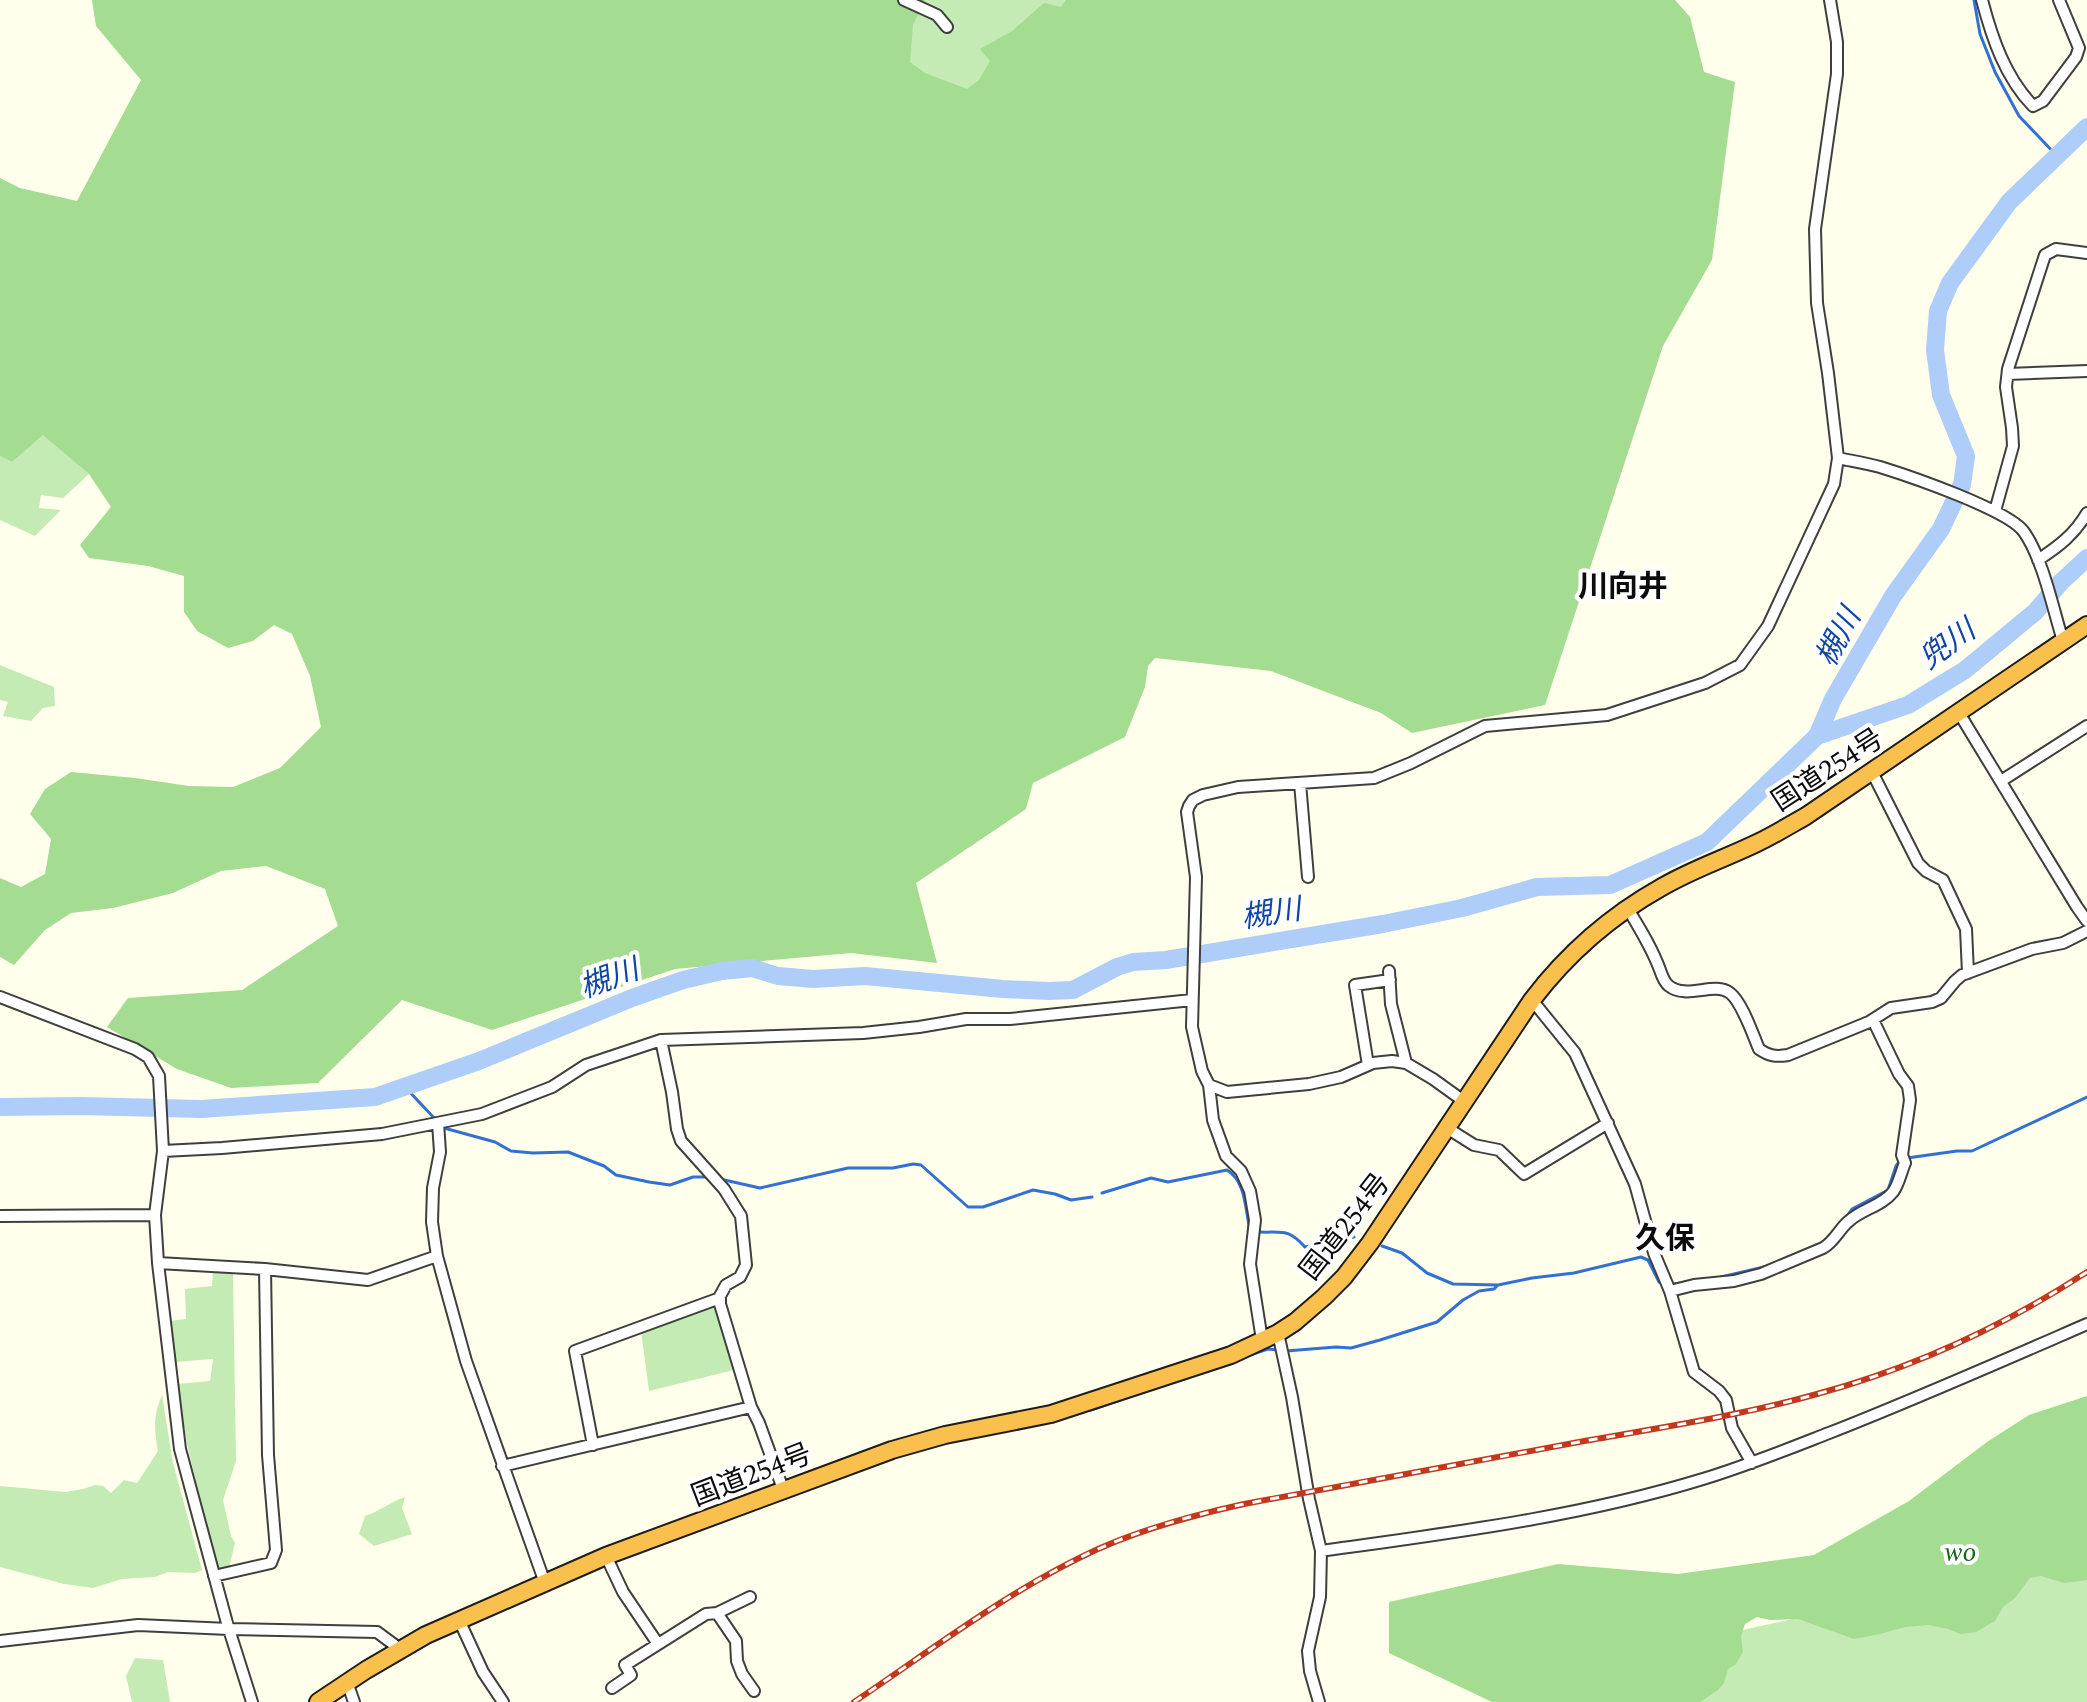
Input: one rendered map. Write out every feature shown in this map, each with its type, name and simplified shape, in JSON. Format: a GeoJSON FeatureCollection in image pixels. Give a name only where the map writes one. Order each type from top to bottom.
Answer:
{"type":"FeatureCollection","features":[{"type":"Feature","properties":{"kind":"highway","name":"国道254号"},"geometry":{"type":"LineString","coordinates":[[318,1702],[400,1649],[606,1556],[905,1446],[1051,1414],[1231,1355],[1295,1322],[1344,1277],[1370,1243],[1532,1000],[1554,972],[1583,944],[1661,887],[1806,816],[2087,625]]}},
{"type":"Feature","properties":{"kind":"street"},"geometry":{"type":"LineString","coordinates":[[904,0],[937,15],[947,27]]}},
{"type":"Feature","properties":{"kind":"street"},"geometry":{"type":"LineString","coordinates":[[1319,1702],[1308,1651],[1320,1597],[1321,1551],[1292,1397],[1270,1336],[1250,1264],[1255,1220],[1250,1191],[1241,1171],[1226,1156],[1213,1120],[1209,1085],[1192,1027],[1196,877],[1187,812],[1193,800],[1203,795],[1238,787],[1374,778],[1485,726],[1607,715],[1705,683],[1740,665],[1768,626],[1834,484],[1838,458],[1815,282],[1818,198],[1837,74],[1837,42],[1830,0]]}},
{"type":"Feature","properties":{"kind":"street"},"geometry":{"type":"LineString","coordinates":[[1986,1],[2000,56],[2020,93],[2033,106],[2043,101],[2076,57],[2079,48],[2059,0]]}},
{"type":"Feature","properties":{"kind":"street"},"geometry":{"type":"LineString","coordinates":[[1993,510],[2013,446],[2007,401],[2008,374],[2045,255],[2056,249],[2087,253]]}},
{"type":"Feature","properties":{"kind":"street"},"geometry":{"type":"LineString","coordinates":[[2008,374],[2087,371]]}},
{"type":"Feature","properties":{"kind":"street"},"geometry":{"type":"LineString","coordinates":[[1838,458],[1878,466],[1993,510],[2014,522],[2021,528],[2039,564],[2063,641]]}},
{"type":"Feature","properties":{"kind":"street"},"geometry":{"type":"LineString","coordinates":[[2039,564],[2064,543],[2087,513]]}},
{"type":"Feature","properties":{"kind":"street"},"geometry":{"type":"LineString","coordinates":[[1959,713],[2087,921]]}},
{"type":"Feature","properties":{"kind":"street"},"geometry":{"type":"LineString","coordinates":[[2001,781],[2087,726]]}},
{"type":"Feature","properties":{"kind":"street"},"geometry":{"type":"LineString","coordinates":[[1872,772],[1918,863],[1943,880],[1966,929],[1968,973]]}},
{"type":"Feature","properties":{"kind":"street"},"geometry":{"type":"LineString","coordinates":[[1300,783],[1308,877]]}},
{"type":"Feature","properties":{"kind":"street"},"geometry":{"type":"LineString","coordinates":[[1628,909],[1668,986],[1678,990],[1722,989],[1732,994],[1759,1049],[1777,1057],[1873,1020],[1891,1008],[1932,1002],[1941,998],[1955,981],[1968,973],[2032,949],[2063,943],[2087,931]]}},
{"type":"Feature","properties":{"kind":"street"},"geometry":{"type":"LineString","coordinates":[[1368,1065],[1355,985],[1390,976],[1391,1004],[1406,1063]]}},
{"type":"Feature","properties":{"kind":"street"},"geometry":{"type":"LineString","coordinates":[[0,997],[135,1049],[148,1057],[159,1076],[163,1148],[155,1215],[180,1449],[252,1702]]}},
{"type":"Feature","properties":{"kind":"street"},"geometry":{"type":"LineString","coordinates":[[163,1148],[222,1148],[382,1134],[482,1114],[552,1087],[586,1065],[661,1040],[863,1033],[966,1019],[1010,1019],[1192,1000]]}},
{"type":"Feature","properties":{"kind":"street"},"geometry":{"type":"LineString","coordinates":[[1532,1000],[1575,1053],[1635,1184],[1654,1253],[1670,1291],[1694,1372],[1726,1400],[1732,1428],[1752,1463]]}},
{"type":"Feature","properties":{"kind":"street"},"geometry":{"type":"LineString","coordinates":[[1670,1291],[1748,1278],[1823,1248],[1831,1243],[1847,1222],[1895,1189],[1905,1163],[1902,1155],[1910,1100],[1908,1086],[1873,1020]]}},
{"type":"Feature","properties":{"kind":"street"},"geometry":{"type":"LineString","coordinates":[[661,1040],[681,1141],[719,1183],[741,1216],[746,1265],[740,1277],[726,1285],[720,1304],[751,1407],[783,1489]]}},
{"type":"Feature","properties":{"kind":"street"},"geometry":{"type":"LineString","coordinates":[[1209,1085],[1227,1092],[1309,1084],[1341,1077],[1368,1065],[1392,1061],[1406,1063],[1465,1102]]}},
{"type":"Feature","properties":{"kind":"street"},"geometry":{"type":"LineString","coordinates":[[438,1123],[440,1152],[433,1188],[432,1222],[437,1256],[466,1361],[545,1583]]}},
{"type":"Feature","properties":{"kind":"street"},"geometry":{"type":"LineString","coordinates":[[1447,1128],[1474,1145],[1499,1150],[1524,1174],[1608,1123]]}},
{"type":"Feature","properties":{"kind":"street"},"geometry":{"type":"LineString","coordinates":[[0,1216],[155,1215]]}},
{"type":"Feature","properties":{"kind":"street"},"geometry":{"type":"LineString","coordinates":[[158,1263],[265,1269],[368,1280],[437,1256]]}},
{"type":"Feature","properties":{"kind":"street"},"geometry":{"type":"LineString","coordinates":[[214,1576],[271,1563],[276,1550],[268,1455],[265,1269]]}},
{"type":"Feature","properties":{"kind":"street"},"geometry":{"type":"LineString","coordinates":[[593,1445],[575,1351],[720,1298]]}},
{"type":"Feature","properties":{"kind":"street"},"geometry":{"type":"LineString","coordinates":[[1321,1551],[1518,1523],[1653,1493],[1752,1463],[2087,1324]]}},
{"type":"Feature","properties":{"kind":"street"},"geometry":{"type":"LineString","coordinates":[[502,1466],[751,1407]]}},
{"type":"Feature","properties":{"kind":"street"},"geometry":{"type":"LineString","coordinates":[[606,1556],[623,1592],[658,1644]]}},
{"type":"Feature","properties":{"kind":"street"},"geometry":{"type":"LineString","coordinates":[[612,1688],[631,1675],[625,1665],[706,1614],[717,1613],[750,1597]]}},
{"type":"Feature","properties":{"kind":"street"},"geometry":{"type":"LineString","coordinates":[[717,1613],[736,1641],[737,1661],[754,1691]]}},
{"type":"Feature","properties":{"kind":"street"},"geometry":{"type":"LineString","coordinates":[[459,1620],[478,1664],[503,1702]]}},
{"type":"Feature","properties":{"kind":"street"},"geometry":{"type":"LineString","coordinates":[[0,1641],[138,1625],[377,1632],[400,1649]]}},
{"type":"Feature","properties":{"kind":"street"},"geometry":{"type":"LineString","coordinates":[[347,1682],[354,1702]]}},
{"type":"Feature","properties":{"kind":"green space"},"geometry":{"type":"Polygon","coordinates":[[[92,0],[925,0],[913,25],[910,62],[925,73],[967,89],[979,80],[990,61],[980,49],[1012,31],[1044,3],[1061,7],[1066,0],[1675,0],[1690,17],[1704,72],[1735,82],[1712,260],[1663,346],[1545,705],[1412,733],[1381,713],[1271,671],[1155,658],[1148,666],[1145,687],[1125,737],[1033,783],[1026,809],[916,883],[937,963],[851,953],[675,969],[492,1030],[402,1000],[318,1083],[231,1088],[177,1069],[107,1027],[128,998],[242,990],[338,926],[325,889],[266,866],[221,871],[173,893],[113,908],[71,913],[45,930],[14,965],[0,957],[0,878],[21,887],[45,874],[51,839],[30,814],[45,789],[71,772],[189,786],[233,787],[280,768],[321,727],[310,676],[292,634],[274,625],[253,641],[228,648],[197,631],[184,612],[184,576],[148,566],[89,558],[80,545],[111,507],[89,474],[43,435],[12,462],[0,456],[0,178],[20,188],[77,201],[141,80],[96,26],[92,0]]]}},
{"type":"Feature","properties":{"kind":"green space"},"geometry":{"type":"Polygon","coordinates":[[[838,0],[1101,0],[971,97],[921,87],[838,0]]]}},
{"type":"Feature","properties":{"kind":"green space"},"geometry":{"type":"Polygon","coordinates":[[[43,434],[89,474],[63,498],[41,495],[39,508],[61,510],[35,536],[0,520],[0,456],[12,462],[43,434]]]}},
{"type":"Feature","properties":{"kind":"green space"},"geometry":{"type":"Polygon","coordinates":[[[0,665],[54,687],[55,706],[43,708],[31,721],[3,716],[8,702],[0,700],[0,665]]]}},
{"type":"Feature","properties":{"kind":"green space"},"geometry":{"type":"Polygon","coordinates":[[[213,1271],[233,1273],[236,1461],[223,1500],[235,1543],[229,1568],[222,1571],[216,1567],[187,1444],[177,1384],[210,1381],[213,1359],[175,1362],[169,1321],[186,1319],[185,1289],[212,1286],[213,1271]]]}},
{"type":"Feature","properties":{"kind":"green space"},"geometry":{"type":"Polygon","coordinates":[[[710,1306],[717,1308],[738,1369],[649,1391],[641,1331],[710,1306]]]}},
{"type":"Feature","properties":{"kind":"green space"},"geometry":{"type":"Polygon","coordinates":[[[162,1395],[173,1463],[202,1570],[122,1579],[93,1588],[64,1584],[0,1567],[0,1486],[66,1492],[95,1485],[103,1486],[111,1493],[124,1480],[137,1483],[158,1451],[155,1423],[162,1395]]]}},
{"type":"Feature","properties":{"kind":"green space","name":"wo"},"geometry":{"type":"Polygon","coordinates":[[[2087,1396],[2087,1580],[2064,1583],[2041,1576],[2030,1578],[2015,1598],[2003,1607],[1995,1621],[1976,1632],[1961,1634],[1929,1625],[1905,1627],[1854,1639],[1798,1619],[1757,1617],[1745,1624],[1741,1636],[1743,1652],[1736,1664],[1728,1669],[1724,1683],[1700,1702],[1492,1702],[1389,1653],[1389,1602],[1558,1564],[1678,1574],[1814,1555],[1909,1501],[1987,1442],[2029,1415],[2087,1396]]]}},
{"type":"Feature","properties":{"kind":"green space"},"geometry":{"type":"Polygon","coordinates":[[[405,1497],[402,1508],[412,1534],[374,1546],[359,1534],[365,1516],[405,1497]]]}},
{"type":"Feature","properties":{"kind":"green space"},"geometry":{"type":"Polygon","coordinates":[[[2087,1554],[2087,1702],[1632,1702],[1661,1648],[2087,1554]]]}},
{"type":"Feature","properties":{"kind":"green space"},"geometry":{"type":"Polygon","coordinates":[[[135,1658],[163,1660],[170,1702],[132,1702],[126,1676],[135,1658]]]}},
{"type":"Feature","properties":{"kind":"waterway"},"geometry":{"type":"LineString","coordinates":[[1974,0],[1980,34],[1995,72],[2019,116],[2058,157]]}},
{"type":"Feature","properties":{"kind":"waterway","name":"槻川"},"geometry":{"type":"LineString","coordinates":[[0,1107],[201,1109],[375,1097],[479,1061],[632,998],[683,980],[722,971],[752,968],[778,976],[813,979],[865,976],[1003,989],[1073,990],[1133,962],[1166,960],[1383,924],[1462,908],[1537,887],[1610,885],[1707,842],[1817,736],[1833,699],[1893,596],[1941,529],[1962,485],[1966,456],[1941,395],[1935,350],[1938,311],[1950,283],[2009,202],[2087,127]]}},
{"type":"Feature","properties":{"kind":"waterway","name":"兜川"},"geometry":{"type":"LineString","coordinates":[[1817,736],[1908,705],[1965,670],[2035,612],[2087,558]]}},
{"type":"Feature","properties":{"kind":"waterway"},"geometry":{"type":"LineString","coordinates":[[405,1087],[436,1120]]}},
{"type":"Feature","properties":{"kind":"waterway"},"geometry":{"type":"LineString","coordinates":[[1907,1158],[1972,1151],[2087,1097]]}},
{"type":"Feature","properties":{"kind":"waterway"},"geometry":{"type":"LineString","coordinates":[[444,1128],[495,1142],[511,1151],[568,1152],[604,1166],[616,1175],[649,1182],[670,1185],[693,1177],[708,1177]]}},
{"type":"Feature","properties":{"kind":"waterway"},"geometry":{"type":"LineString","coordinates":[[1847,1216],[1852,1209],[1888,1190],[1899,1162]]}},
{"type":"Feature","properties":{"kind":"waterway"},"geometry":{"type":"LineString","coordinates":[[720,1179],[760,1188],[848,1168],[893,1168],[913,1164],[921,1165],[968,1207],[983,1207],[1033,1190],[1071,1200],[1092,1197]]}},
{"type":"Feature","properties":{"kind":"waterway"},"geometry":{"type":"LineString","coordinates":[[1102,1193],[1151,1178],[1168,1182],[1227,1170],[1241,1187],[1249,1225]]}},
{"type":"Feature","properties":{"kind":"waterway"},"geometry":{"type":"LineString","coordinates":[[1259,1232],[1289,1234],[1305,1247],[1354,1237]]}},
{"type":"Feature","properties":{"kind":"waterway"},"geometry":{"type":"LineString","coordinates":[[1382,1246],[1402,1253],[1427,1273],[1453,1284],[1498,1285],[1574,1273],[1641,1257],[1648,1260],[1659,1282]]}},
{"type":"Feature","properties":{"kind":"waterway"},"geometry":{"type":"LineString","coordinates":[[1721,1277],[1768,1266]]}},
{"type":"Feature","properties":{"kind":"waterway"},"geometry":{"type":"LineString","coordinates":[[1675,1284],[1686,1282]]}},
{"type":"Feature","properties":{"kind":"waterway"},"geometry":{"type":"LineString","coordinates":[[1286,1351],[1351,1348],[1380,1340],[1437,1322],[1463,1300],[1498,1285]]}},
{"type":"Feature","properties":{"kind":"waterway"},"geometry":{"type":"LineString","coordinates":[[1244,1357],[1268,1349],[1279,1350]]}},
{"type":"Feature","properties":{"kind":"waterway"},"geometry":{"type":"LineString","coordinates":[[1091,1410],[1134,1395]]}},
{"type":"Feature","properties":{"kind":"railway"},"geometry":{"type":"LineString","coordinates":[[854,1702],[973,1620],[1035,1582],[1098,1549],[1134,1535],[1244,1504],[1698,1421],[1817,1394],[1888,1372],[1957,1344],[2056,1292],[2087,1272]]}},
{"type":"Feature","properties":{"kind":"district","name":"川向井"},"geometry":{"type":"Point","coordinates":[1623,586]}},
{"type":"Feature","properties":{"kind":"district","name":"久保"},"geometry":{"type":"Point","coordinates":[1665,1238]}}]}
